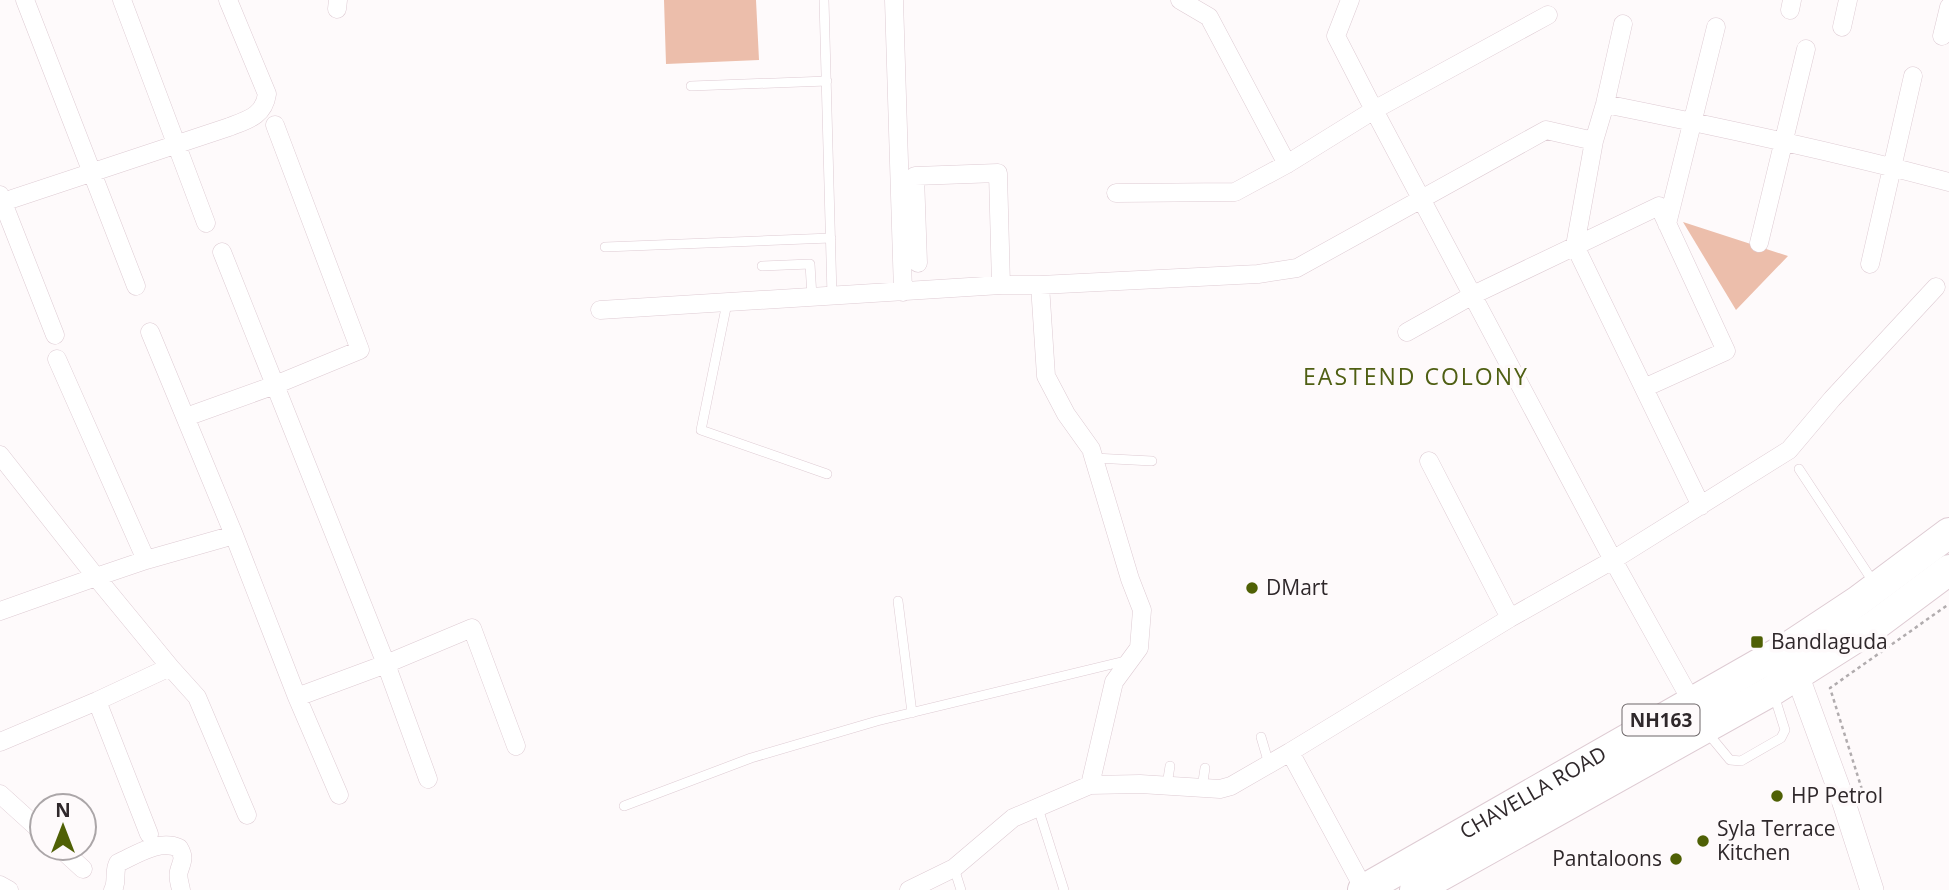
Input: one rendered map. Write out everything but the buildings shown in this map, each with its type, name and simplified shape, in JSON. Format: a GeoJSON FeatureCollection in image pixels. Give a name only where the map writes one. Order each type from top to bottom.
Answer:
{"type":"FeatureCollection","features":[{"type":"Feature","properties":{"kind":"highway","name":"CHAVELLA ROAD"},"geometry":{"type":"LineString","coordinates":[[1415,890],[1705,730],[1786,671],[1877,587],[1949,533]]}},
{"type":"Feature","properties":{"kind":"highway","name":"CHAVELLA ROAD"},"geometry":{"type":"LineString","coordinates":[[1364,890],[1692,702],[1786,671],[1874,626],[1949,570]]}},
{"type":"Feature","properties":{"kind":"street"},"geometry":{"type":"LineString","coordinates":[[25,0],[136,286]]}},
{"type":"Feature","properties":{"kind":"street"},"geometry":{"type":"LineString","coordinates":[[122,0],[206,223]]}},
{"type":"Feature","properties":{"kind":"street"},"geometry":{"type":"LineString","coordinates":[[55,335],[1,200],[177,145],[259,114],[267,94],[228,0]]}},
{"type":"Feature","properties":{"kind":"street"},"geometry":{"type":"LineString","coordinates":[[894,0],[903,292]]}},
{"type":"Feature","properties":{"kind":"street"},"geometry":{"type":"LineString","coordinates":[[1180,0],[1209,17],[1287,164]]}},
{"type":"Feature","properties":{"kind":"street"},"geometry":{"type":"LineString","coordinates":[[1350,0],[1336,36],[1613,560],[1692,702]]}},
{"type":"Feature","properties":{"kind":"street"},"geometry":{"type":"LineString","coordinates":[[1842,27],[1848,0]]}},
{"type":"Feature","properties":{"kind":"street"},"geometry":{"type":"LineString","coordinates":[[1942,36],[1949,7]]}},
{"type":"Feature","properties":{"kind":"street"},"geometry":{"type":"LineString","coordinates":[[1116,193],[1235,192],[1287,164],[1374,110],[1548,15]]}},
{"type":"Feature","properties":{"kind":"street"},"geometry":{"type":"LineString","coordinates":[[1623,24],[1594,141],[1575,246],[1701,506]]}},
{"type":"Feature","properties":{"kind":"street"},"geometry":{"type":"LineString","coordinates":[[1667,224],[1716,27]]}},
{"type":"Feature","properties":{"kind":"street"},"geometry":{"type":"LineString","coordinates":[[1759,243],[1806,49]]}},
{"type":"Feature","properties":{"kind":"street"},"geometry":{"type":"LineString","coordinates":[[1870,264],[1913,76]]}},
{"type":"Feature","properties":{"kind":"street"},"geometry":{"type":"LineString","coordinates":[[1605,104],[1693,121],[1949,182]]}},
{"type":"Feature","properties":{"kind":"street"},"geometry":{"type":"LineString","coordinates":[[186,417],[275,385],[360,350],[275,125]]}},
{"type":"Feature","properties":{"kind":"street"},"geometry":{"type":"LineString","coordinates":[[600,310],[1001,285],[1258,274],[1297,268],[1546,130],[1594,141]]}},
{"type":"Feature","properties":{"kind":"street"},"geometry":{"type":"LineString","coordinates":[[918,262],[915,176],[998,173],[1001,285]]}},
{"type":"Feature","properties":{"kind":"street"},"geometry":{"type":"LineString","coordinates":[[1406,332],[1473,295],[1658,205],[1726,351],[1644,388]]}},
{"type":"Feature","properties":{"kind":"street"},"geometry":{"type":"LineString","coordinates":[[222,252],[387,664],[428,779]]}},
{"type":"Feature","properties":{"kind":"street"},"geometry":{"type":"LineString","coordinates":[[1040,285],[1046,376],[1066,414],[1091,449],[1142,610],[1139,648],[1114,682],[1090,785]]}},
{"type":"Feature","properties":{"kind":"street"},"geometry":{"type":"LineString","coordinates":[[909,890],[954,868],[1013,818],[1090,785],[1140,784],[1220,789],[1231,786],[1290,752],[1510,618],[1613,560],[1789,450],[1936,287]]}},
{"type":"Feature","properties":{"kind":"street"},"geometry":{"type":"LineString","coordinates":[[150,332],[297,697],[340,795]]}},
{"type":"Feature","properties":{"kind":"street"},"geometry":{"type":"LineString","coordinates":[[57,359],[146,560]]}},
{"type":"Feature","properties":{"kind":"street"},"geometry":{"type":"LineString","coordinates":[[0,455],[96,578],[197,697],[247,815]]}},
{"type":"Feature","properties":{"kind":"street"},"geometry":{"type":"LineString","coordinates":[[1429,461],[1510,618]]}},
{"type":"Feature","properties":{"kind":"street"},"geometry":{"type":"LineString","coordinates":[[0,611],[146,560],[234,536]]}},
{"type":"Feature","properties":{"kind":"street"},"geometry":{"type":"LineString","coordinates":[[297,697],[387,664],[472,628],[516,746]]}},
{"type":"Feature","properties":{"kind":"street"},"geometry":{"type":"LineString","coordinates":[[0,742],[170,667]]}},
{"type":"Feature","properties":{"kind":"street"},"geometry":{"type":"LineString","coordinates":[[1786,671],[1844,803],[1872,890]]}},
{"type":"Feature","properties":{"kind":"street"},"geometry":{"type":"LineString","coordinates":[[97,701],[149,834]]}},
{"type":"Feature","properties":{"kind":"street"},"geometry":{"type":"LineString","coordinates":[[1290,752],[1364,890]]}},
{"type":"Feature","properties":{"kind":"street"},"geometry":{"type":"LineString","coordinates":[[0,793],[28,819]]}},
{"type":"Feature","properties":{"kind":"street"},"geometry":{"type":"LineString","coordinates":[[118,888],[114,870],[118,863],[169,844],[179,848],[183,854],[184,862],[178,873],[180,890]]}},
{"type":"Feature","properties":{"kind":"street"},"geometry":{"type":"LineString","coordinates":[[75,862],[83,869]]}},
{"type":"Feature","properties":{"kind":"street"},"geometry":{"type":"LineString","coordinates":[[0,885],[9,890]]}},
{"type":"Feature","properties":{"kind":"lane"},"geometry":{"type":"LineString","coordinates":[[824,0],[832,296]]}},
{"type":"Feature","properties":{"kind":"lane"},"geometry":{"type":"LineString","coordinates":[[691,86],[827,81]]}},
{"type":"Feature","properties":{"kind":"lane"},"geometry":{"type":"LineString","coordinates":[[605,247],[831,237]]}},
{"type":"Feature","properties":{"kind":"lane"},"geometry":{"type":"LineString","coordinates":[[762,266],[810,264],[812,297]]}},
{"type":"Feature","properties":{"kind":"lane"},"geometry":{"type":"LineString","coordinates":[[727,303],[701,430],[827,474]]}},
{"type":"Feature","properties":{"kind":"lane"},"geometry":{"type":"LineString","coordinates":[[1094,458],[1153,461]]}},
{"type":"Feature","properties":{"kind":"lane"},"geometry":{"type":"LineString","coordinates":[[1799,469],[1877,587]]}},
{"type":"Feature","properties":{"kind":"lane"},"geometry":{"type":"LineString","coordinates":[[898,601],[912,713]]}},
{"type":"Feature","properties":{"kind":"lane"},"geometry":{"type":"LineString","coordinates":[[624,806],[751,758],[877,721],[1130,660]]}},
{"type":"Feature","properties":{"kind":"lane"},"geometry":{"type":"LineString","coordinates":[[1705,730],[1730,760],[1741,761],[1781,738],[1785,730],[1786,671]]}},
{"type":"Feature","properties":{"kind":"lane"},"geometry":{"type":"LineString","coordinates":[[1261,737],[1269,764]]}},
{"type":"Feature","properties":{"kind":"lane"},"geometry":{"type":"LineString","coordinates":[[1167,785],[1170,766]]}},
{"type":"Feature","properties":{"kind":"lane"},"geometry":{"type":"LineString","coordinates":[[1202,788],[1205,768]]}},
{"type":"Feature","properties":{"kind":"lane"},"geometry":{"type":"LineString","coordinates":[[1038,808],[1064,890]]}},
{"type":"Feature","properties":{"kind":"lane"},"geometry":{"type":"LineString","coordinates":[[954,868],[961,890]]}},
{"type":"Feature","properties":{"kind":"path"},"geometry":{"type":"LineString","coordinates":[[1866,802],[1830,688],[1949,604]]}},
{"type":"Feature","properties":{"kind":"shaded area"},"geometry":{"type":"Polygon","coordinates":[[[664,0],[756,0],[759,60],[666,64],[664,0]]]}},
{"type":"Feature","properties":{"kind":"shaded area"},"geometry":{"type":"Polygon","coordinates":[[[1683,222],[1788,256],[1736,310],[1683,222]]]}},
{"type":"Feature","properties":{"kind":"place","name":"DMart"},"geometry":{"type":"Point","coordinates":[1252,588]}},
{"type":"Feature","properties":{"kind":"place","name":"Bandlaguda"},"geometry":{"type":"Point","coordinates":[1757,642]}},
{"type":"Feature","properties":{"kind":"place","name":"HP Petrol"},"geometry":{"type":"Point","coordinates":[1777,796]}},
{"type":"Feature","properties":{"kind":"place","name":"Syla Terrace Kitchen"},"geometry":{"type":"Point","coordinates":[1703,841]}},
{"type":"Feature","properties":{"kind":"place","name":"Pantaloons"},"geometry":{"type":"Point","coordinates":[1676,859]}},
{"type":"Feature","properties":{"kind":"district","name":"EASTEND COLONY"},"geometry":{"type":"Point","coordinates":[1416,377]}}]}
